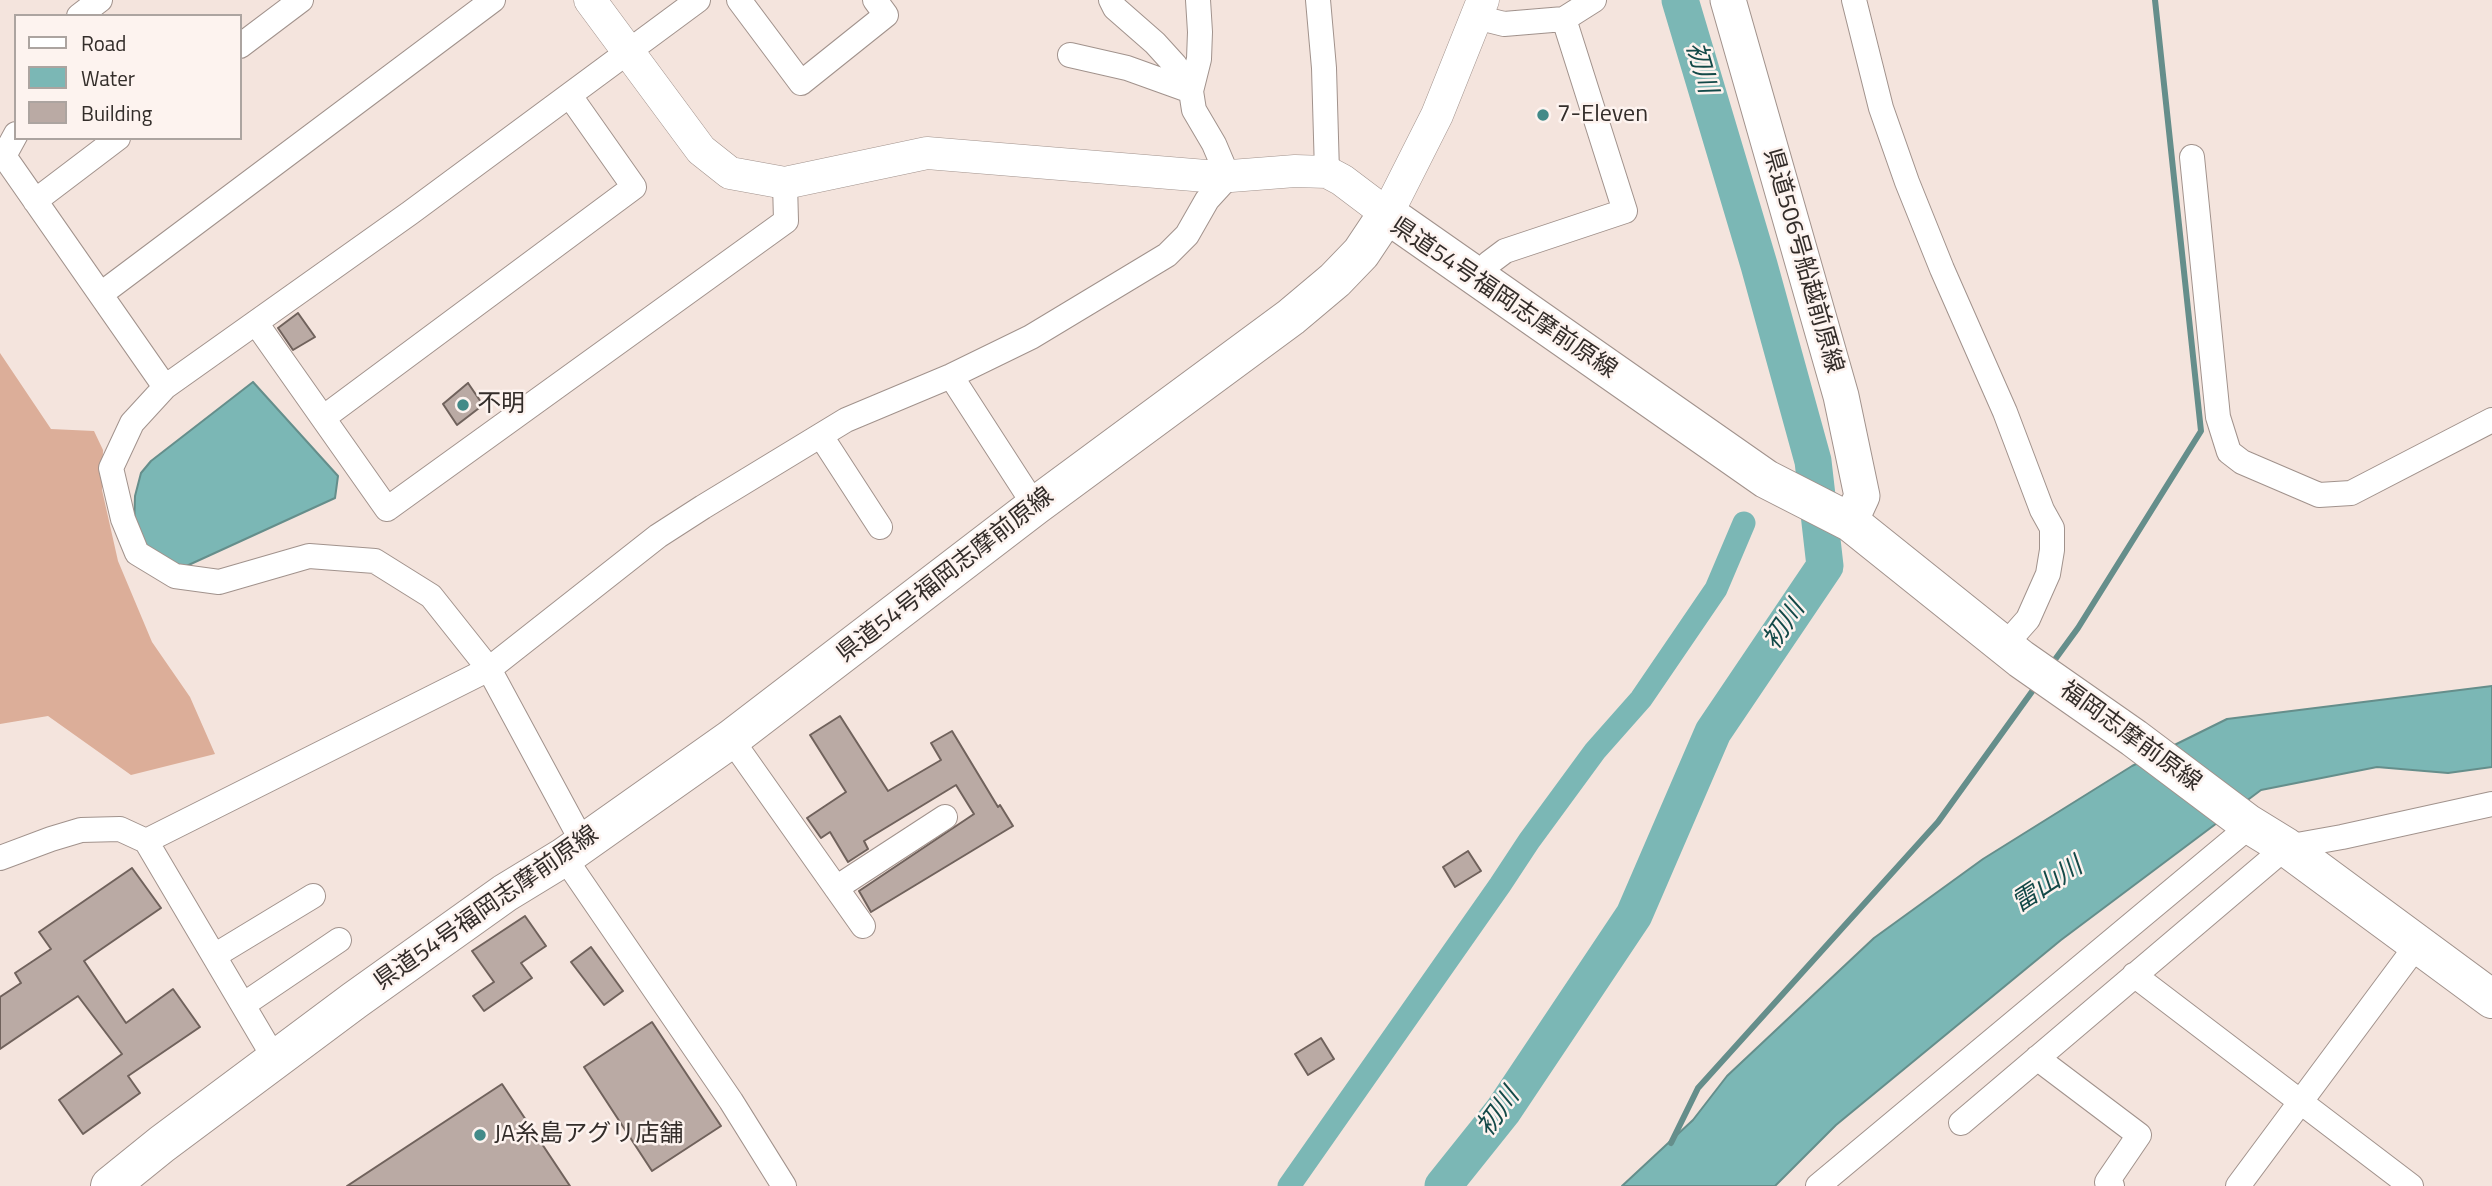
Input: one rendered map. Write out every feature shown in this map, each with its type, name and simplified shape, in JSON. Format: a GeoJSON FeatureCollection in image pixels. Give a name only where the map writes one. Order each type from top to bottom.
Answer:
{"type":"FeatureCollection","features":[{"type":"Feature","properties":{"kind":"main road","name":"県道506号船越前原線"},"geometry":{"type":"LineString","coordinates":[[1728,0],[1840,396],[1862,496],[1850,522]]}},
{"type":"Feature","properties":{"kind":"main road","name":"県道54号福岡志摩前原線"},"geometry":{"type":"LineString","coordinates":[[110,1186],[355,1000],[505,893],[574,850],[731,739],[1035,506],[1291,317],[1326,288],[1361,253],[1387,214],[1766,480]]}},
{"type":"Feature","properties":{"kind":"main road","name":"福岡志摩前原線"},"geometry":{"type":"LineString","coordinates":[[1766,480],[1850,522],[2013,652],[2246,822],[2286,847],[2492,999]]}},
{"type":"Feature","properties":{"kind":"street"},"geometry":{"type":"LineString","coordinates":[[82,14],[100,0]]}},
{"type":"Feature","properties":{"kind":"street"},"geometry":{"type":"LineString","coordinates":[[242,44],[301,0]]}},
{"type":"Feature","properties":{"kind":"street"},"geometry":{"type":"LineString","coordinates":[[101,294],[493,0]]}},
{"type":"Feature","properties":{"kind":"street"},"geometry":{"type":"LineString","coordinates":[[590,0],[701,150],[730,173],[785,183],[927,153],[1228,177],[1295,171],[1327,172],[1387,214],[1437,115],[1479,8],[1504,24],[1564,19],[1594,0]]}},
{"type":"Feature","properties":{"kind":"street"},"geometry":{"type":"LineString","coordinates":[[698,0],[570,96],[165,387],[132,423],[111,468],[123,519],[138,553],[175,576],[219,582],[309,556],[375,561],[431,596],[489,669],[574,850],[784,1186]]}},
{"type":"Feature","properties":{"kind":"street"},"geometry":{"type":"LineString","coordinates":[[739,0],[801,83],[886,15],[875,0]]}},
{"type":"Feature","properties":{"kind":"street"},"geometry":{"type":"LineString","coordinates":[[1111,0],[1115,8],[1155,43],[1175,65],[1191,91],[1194,110],[1214,144],[1228,177]]}},
{"type":"Feature","properties":{"kind":"street"},"geometry":{"type":"LineString","coordinates":[[1191,91],[1199,59],[1198,0]]}},
{"type":"Feature","properties":{"kind":"street"},"geometry":{"type":"LineString","coordinates":[[1318,0],[1324,68],[1327,172]]}},
{"type":"Feature","properties":{"kind":"street"},"geometry":{"type":"LineString","coordinates":[[1854,0],[1881,108],[1907,182],[2005,412],[2042,510],[2052,528],[2048,574],[2013,652]]}},
{"type":"Feature","properties":{"kind":"street"},"geometry":{"type":"LineString","coordinates":[[1476,278],[1489,263],[1505,251],[1625,211],[1564,19]]}},
{"type":"Feature","properties":{"kind":"street"},"geometry":{"type":"LineString","coordinates":[[1070,55],[1127,68],[1191,91]]}},
{"type":"Feature","properties":{"kind":"street"},"geometry":{"type":"LineString","coordinates":[[323,418],[634,187],[570,96]]}},
{"type":"Feature","properties":{"kind":"street"},"geometry":{"type":"LineString","coordinates":[[14,138],[4,156],[165,387]]}},
{"type":"Feature","properties":{"kind":"street"},"geometry":{"type":"LineString","coordinates":[[35,201],[115,140]]}},
{"type":"Feature","properties":{"kind":"street"},"geometry":{"type":"LineString","coordinates":[[2192,157],[2218,417],[2230,452],[2242,462],[2319,495],[2351,493],[2492,420]]}},
{"type":"Feature","properties":{"kind":"street"},"geometry":{"type":"LineString","coordinates":[[146,841],[489,669],[658,536],[846,420],[951,376],[1031,337],[1167,255],[1187,235],[1207,200],[1228,177]]}},
{"type":"Feature","properties":{"kind":"street"},"geometry":{"type":"LineString","coordinates":[[256,323],[387,509],[786,221],[785,183]]}},
{"type":"Feature","properties":{"kind":"street"},"geometry":{"type":"LineString","coordinates":[[951,376],[1035,506]]}},
{"type":"Feature","properties":{"kind":"street"},"geometry":{"type":"LineString","coordinates":[[821,436],[880,527]]}},
{"type":"Feature","properties":{"kind":"street"},"geometry":{"type":"LineString","coordinates":[[731,739],[863,926]]}},
{"type":"Feature","properties":{"kind":"street"},"geometry":{"type":"LineString","coordinates":[[1961,1123],[2286,847],[2342,838],[2492,804]]}},
{"type":"Feature","properties":{"kind":"street"},"geometry":{"type":"LineString","coordinates":[[836,888],[945,817]]}},
{"type":"Feature","properties":{"kind":"street"},"geometry":{"type":"LineString","coordinates":[[1818,1186],[2239,835],[2246,822]]}},
{"type":"Feature","properties":{"kind":"street"},"geometry":{"type":"LineString","coordinates":[[0,858],[81,830],[120,829],[146,841],[276,1061]]}},
{"type":"Feature","properties":{"kind":"street"},"geometry":{"type":"LineString","coordinates":[[214,956],[313,896]]}},
{"type":"Feature","properties":{"kind":"street"},"geometry":{"type":"LineString","coordinates":[[243,1005],[339,940]]}},
{"type":"Feature","properties":{"kind":"street"},"geometry":{"type":"LineString","coordinates":[[2238,1186],[2417,945]]}},
{"type":"Feature","properties":{"kind":"street"},"geometry":{"type":"LineString","coordinates":[[2134,975],[2411,1186]]}},
{"type":"Feature","properties":{"kind":"street"},"geometry":{"type":"LineString","coordinates":[[2037,1058],[2139,1135],[2107,1182],[2112,1186]]}},
{"type":"Feature","properties":{"kind":"shaded area"},"geometry":{"type":"Polygon","coordinates":[[[0,353],[51,429],[94,431],[103,450],[102,490],[118,561],[152,642],[190,697],[215,754],[131,775],[48,716],[0,724],[0,353]]]}},
{"type":"Feature","properties":{"kind":"water"},"geometry":{"type":"Polygon","coordinates":[[[253,382],[338,476],[335,498],[182,568],[154,556],[134,531],[135,496],[141,473],[151,461],[253,382]]]}},
{"type":"Feature","properties":{"kind":"water","name":"雷山川"},"geometry":{"type":"Polygon","coordinates":[[[2492,686],[2492,767],[2448,773],[2377,767],[2261,790],[2061,940],[1836,1125],[1775,1186],[1622,1186],[1693,1120],[1727,1076],[1874,938],[1983,859],[2132,766],[2227,719],[2492,686]]]}},
{"type":"Feature","properties":{"kind":"building"},"geometry":{"type":"Polygon","coordinates":[[[298,313],[315,337],[293,350],[278,328],[298,313]]]}},
{"type":"Feature","properties":{"kind":"building","name":"不明"},"geometry":{"type":"Polygon","coordinates":[[[468,383],[483,405],[457,425],[443,404],[468,383]]]}},
{"type":"Feature","properties":{"kind":"building"},"geometry":{"type":"Polygon","coordinates":[[[840,716],[888,791],[941,760],[931,743],[952,731],[998,807],[1000,805],[1013,826],[871,912],[859,891],[974,814],[956,785],[864,841],[868,849],[848,862],[830,832],[821,838],[807,818],[846,792],[810,735],[840,716]]]}},
{"type":"Feature","properties":{"kind":"building"},"geometry":{"type":"Polygon","coordinates":[[[1468,851],[1481,871],[1455,887],[1443,867],[1468,851]]]}},
{"type":"Feature","properties":{"kind":"building"},"geometry":{"type":"Polygon","coordinates":[[[132,868],[161,908],[84,961],[126,1023],[173,989],[200,1027],[128,1076],[140,1093],[83,1134],[59,1100],[122,1054],[78,996],[0,1049],[0,997],[21,983],[15,973],[51,949],[39,932],[132,868]]]}},
{"type":"Feature","properties":{"kind":"building"},"geometry":{"type":"Polygon","coordinates":[[[525,916],[546,946],[521,963],[532,978],[484,1011],[473,996],[494,982],[472,951],[525,916]]]}},
{"type":"Feature","properties":{"kind":"building"},"geometry":{"type":"Polygon","coordinates":[[[591,947],[623,991],[604,1005],[571,962],[591,947]]]}},
{"type":"Feature","properties":{"kind":"building"},"geometry":{"type":"Polygon","coordinates":[[[652,1022],[721,1126],[652,1171],[584,1067],[652,1022]]]}},
{"type":"Feature","properties":{"kind":"building"},"geometry":{"type":"Polygon","coordinates":[[[1321,1038],[1334,1059],[1308,1075],[1295,1054],[1321,1038]]]}},
{"type":"Feature","properties":{"kind":"building","name":"JA糸島アグリ店舗"},"geometry":{"type":"Polygon","coordinates":[[[502,1084],[570,1186],[347,1186],[502,1084]]]}},
{"type":"Feature","properties":{"kind":"waterway","name":"初川"},"geometry":{"type":"LineString","coordinates":[[1443,1186],[1503,1111],[1634,915],[1713,732],[1825,566],[1813,461],[1759,265],[1680,0]]}},
{"type":"Feature","properties":{"kind":"waterway"},"geometry":{"type":"LineString","coordinates":[[2051,665],[2078,628],[2201,431],[2155,0]]}},
{"type":"Feature","properties":{"kind":"waterway"},"geometry":{"type":"LineString","coordinates":[[1289,1186],[1529,841],[1595,751],[1641,699],[1716,589],[1744,523]]}},
{"type":"Feature","properties":{"kind":"waterway"},"geometry":{"type":"LineString","coordinates":[[1671,1143],[1698,1088],[1938,822],[2036,686]]}},
{"type":"Feature","properties":{"kind":"place","name":"7-Eleven"},"geometry":{"type":"Point","coordinates":[1543,115]}},
{"type":"Feature","properties":{"kind":"place","name":"不明"},"geometry":{"type":"Point","coordinates":[463,405]}},
{"type":"Feature","properties":{"kind":"place","name":"JA糸島アグリ店舗"},"geometry":{"type":"Point","coordinates":[480,1135]}}]}
